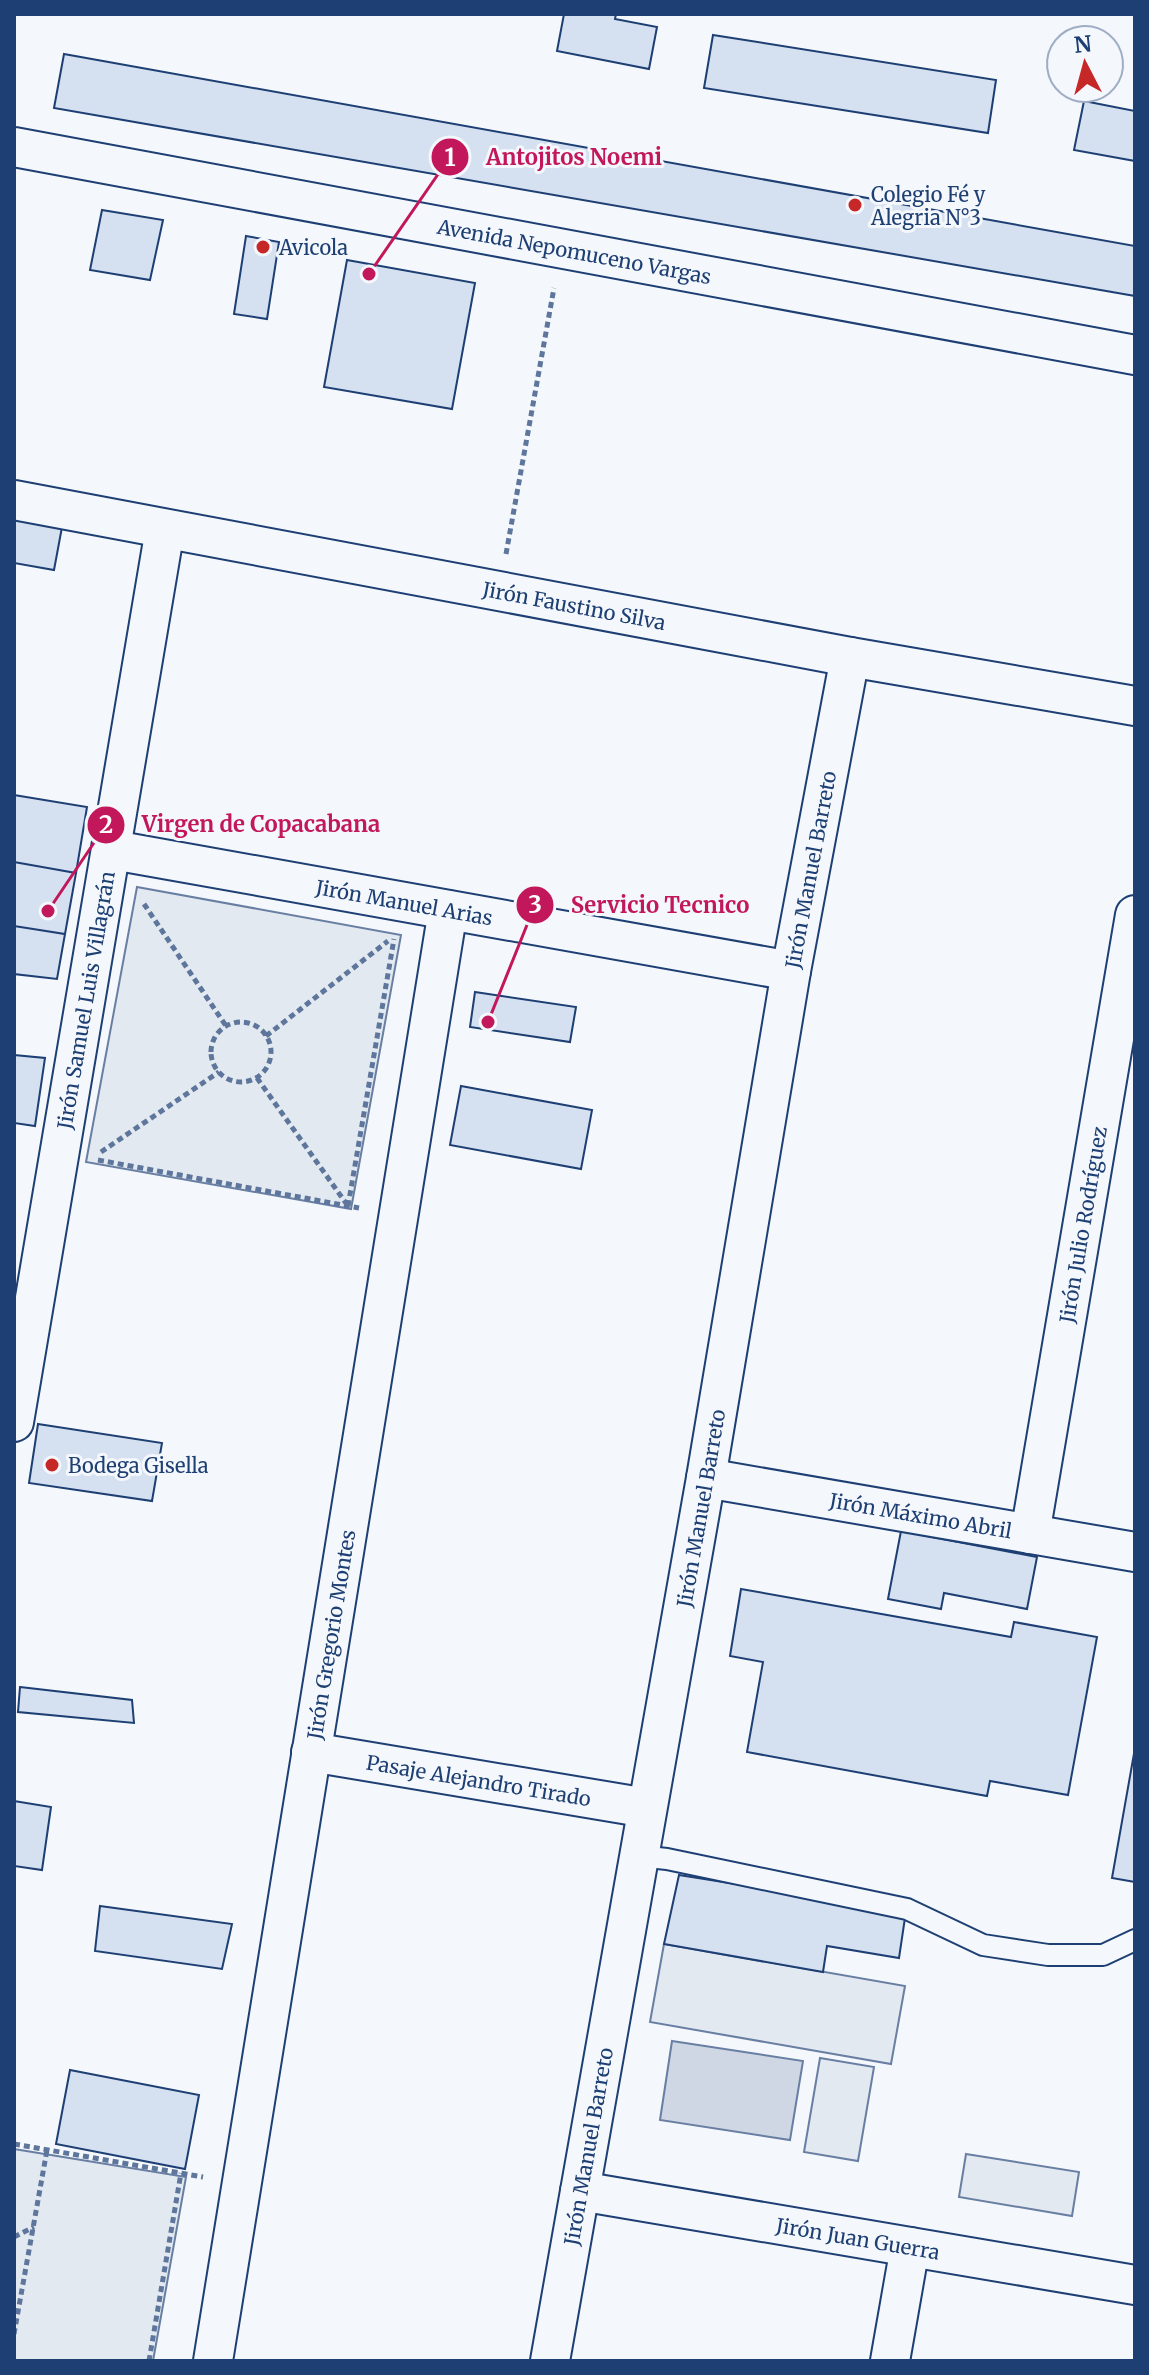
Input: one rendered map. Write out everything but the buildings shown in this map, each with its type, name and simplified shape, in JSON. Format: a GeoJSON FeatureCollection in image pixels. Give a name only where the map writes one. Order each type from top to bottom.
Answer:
{"type":"FeatureCollection","features":[{"type":"Feature","properties":{"kind":"street","name":"Avenida Nepomuceno Vargas"},"geometry":{"type":"LineString","coordinates":[[14,147],[1135,355]]}},
{"type":"Feature","properties":{"kind":"street","name":"Jirón Faustino Silva"},"geometry":{"type":"LineString","coordinates":[[14,500],[850,657],[1135,706]]}},
{"type":"Feature","properties":{"kind":"street","name":"Jirón Samuel Luis Villagrán"},"geometry":{"type":"LineString","coordinates":[[14,1422],[165,529]]}},
{"type":"Feature","properties":{"kind":"street","name":"Jirón Manuel Barreto"},"geometry":{"type":"LineString","coordinates":[[550,2361],[706,1478],[791,971],[850,657]]}},
{"type":"Feature","properties":{"kind":"street","name":"Jirón Manuel Arias"},"geometry":{"type":"LineString","coordinates":[[113,850],[791,971]]}},
{"type":"Feature","properties":{"kind":"street","name":"Jirón Gregorio Montes"},"geometry":{"type":"LineString","coordinates":[[213,2361],[448,910]]}},
{"type":"Feature","properties":{"kind":"street","name":"Jirón Julio Rodríguez"},"geometry":{"type":"LineString","coordinates":[[1030,1534],[1135,915]]}},
{"type":"Feature","properties":{"kind":"street","name":"Jirón Máximo Abril"},"geometry":{"type":"LineString","coordinates":[[706,1478],[1135,1552]]}},
{"type":"Feature","properties":{"kind":"street","name":"Pasaje Alejandro Tirado"},"geometry":{"type":"LineString","coordinates":[[311,1752],[647,1808]]}},
{"type":"Feature","properties":{"kind":"street","name":"Jirón Juan Guerra"},"geometry":{"type":"LineString","coordinates":[[580,2191],[1135,2285]]}},
{"type":"Feature","properties":{"kind":"street"},"geometry":{"type":"LineString","coordinates":[[890,2361],[910,2247]]}},
{"type":"Feature","properties":{"kind":"lane"},"geometry":{"type":"LineString","coordinates":[[639,1856],[667,1859],[907,1909],[983,1945],[1048,1955],[1103,1955],[1135,1940]]}},
{"type":"Feature","properties":{"kind":"path"},"geometry":{"type":"LineString","coordinates":[[499,589],[562,248]]}},
{"type":"Feature","properties":{"kind":"path"},"geometry":{"type":"LineString","coordinates":[[113,850],[136,891],[226,1026]]}},
{"type":"Feature","properties":{"kind":"path"},"geometry":{"type":"LineString","coordinates":[[380,933],[395,935]]}},
{"type":"Feature","properties":{"kind":"path"},"geometry":{"type":"LineString","coordinates":[[266,1036],[395,935]]}},
{"type":"Feature","properties":{"kind":"path"},"geometry":{"type":"LineString","coordinates":[[348,1206],[395,935]]}},
{"type":"Feature","properties":{"kind":"path"},"geometry":{"type":"LineString","coordinates":[[239,1022],[252,1024],[266,1036],[270,1042],[271,1056],[257,1078],[244,1082],[230,1080],[219,1072],[212,1060],[211,1047],[216,1035],[226,1026],[239,1022]]}},
{"type":"Feature","properties":{"kind":"path"},"geometry":{"type":"LineString","coordinates":[[219,1072],[90,1159],[398,1216]]}},
{"type":"Feature","properties":{"kind":"path"},"geometry":{"type":"LineString","coordinates":[[257,1078],[348,1206]]}},
{"type":"Feature","properties":{"kind":"path"},"geometry":{"type":"LineString","coordinates":[[14,2144],[240,2184]]}},
{"type":"Feature","properties":{"kind":"path"},"geometry":{"type":"LineString","coordinates":[[14,2334],[47,2149]]}},
{"type":"Feature","properties":{"kind":"path"},"geometry":{"type":"LineString","coordinates":[[149,2361],[181,2173]]}},
{"type":"Feature","properties":{"kind":"path"},"geometry":{"type":"LineString","coordinates":[[14,2237],[34,2227]]}},
{"type":"Feature","properties":{"kind":"shaded area"},"geometry":{"type":"Polygon","coordinates":[[[137,887],[401,935],[351,1209],[86,1162],[137,887]]]}},
{"type":"Feature","properties":{"kind":"shaded area"},"geometry":{"type":"Polygon","coordinates":[[[664,1944],[905,1986],[891,2064],[650,2022],[664,1944]]]}},
{"type":"Feature","properties":{"kind":"shaded area"},"geometry":{"type":"Polygon","coordinates":[[[672,2041],[803,2061],[790,2140],[660,2120],[672,2041]]]}},
{"type":"Feature","properties":{"kind":"shaded area"},"geometry":{"type":"Polygon","coordinates":[[[820,2058],[874,2067],[858,2161],[804,2152],[820,2058]]]}},
{"type":"Feature","properties":{"kind":"shaded area"},"geometry":{"type":"Polygon","coordinates":[[[14,2149],[186,2177],[153,2361],[14,2361],[14,2149]]]}},
{"type":"Feature","properties":{"kind":"shaded area"},"geometry":{"type":"Polygon","coordinates":[[[966,2154],[1079,2172],[1072,2216],[959,2197],[966,2154]]]}},
{"type":"Feature","properties":{"kind":"place","name":"Colegio Fé y Alegria N°3"},"geometry":{"type":"Point","coordinates":[855,205]}},
{"type":"Feature","properties":{"kind":"place","name":"Avicola"},"geometry":{"type":"Point","coordinates":[263,247]}},
{"type":"Feature","properties":{"kind":"place","name":"Antojitos Noemi"},"geometry":{"type":"Point","coordinates":[369,274]}},
{"type":"Feature","properties":{"kind":"place","name":"Virgen de Copacabana"},"geometry":{"type":"Point","coordinates":[48,911]}},
{"type":"Feature","properties":{"kind":"place","name":"Servicio Tecnico"},"geometry":{"type":"Point","coordinates":[488,1022]}},
{"type":"Feature","properties":{"kind":"place","name":"Bodega Gisella"},"geometry":{"type":"Point","coordinates":[52,1465]}}]}
